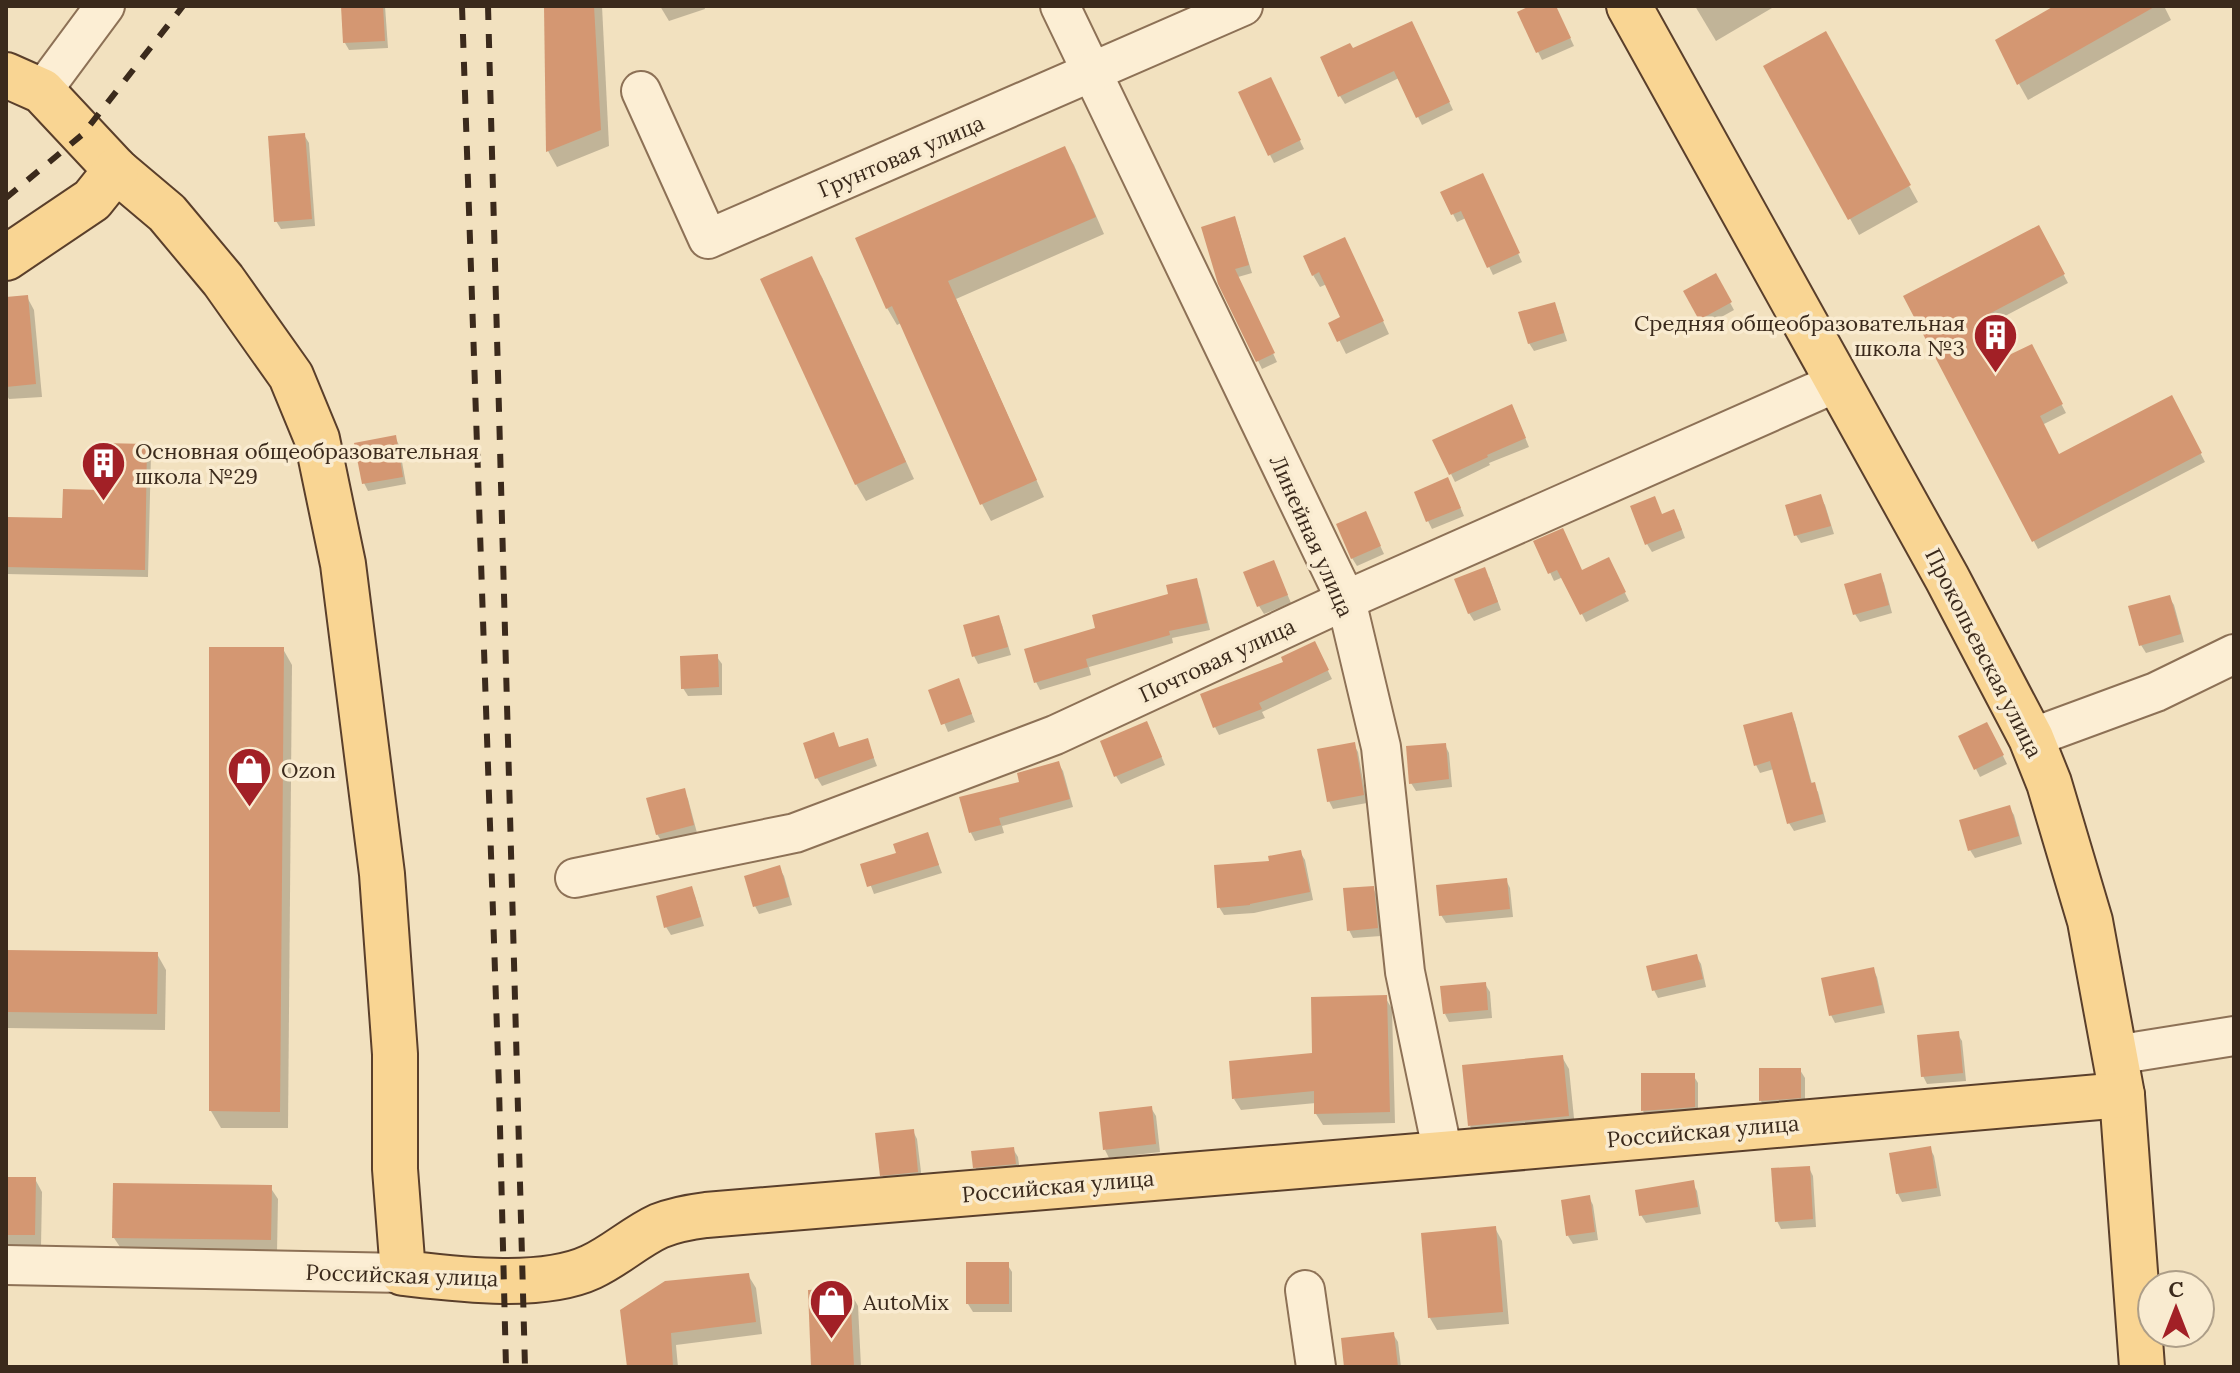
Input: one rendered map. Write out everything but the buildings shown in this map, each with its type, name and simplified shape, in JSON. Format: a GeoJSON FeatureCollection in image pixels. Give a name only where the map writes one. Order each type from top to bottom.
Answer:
{"type":"FeatureCollection","features":[{"type":"Feature","properties":{"kind":"main road","name":"Прокопьевская улица"},"geometry":{"type":"LineString","coordinates":[[1629,6],[1947,578],[2031,738],[2049,783],[2090,921],[2118,1075],[2142,1367]]}},
{"type":"Feature","properties":{"kind":"main road"},"geometry":{"type":"LineString","coordinates":[[24,83],[116,170],[167,213],[223,280],[291,376],[317,439],[343,564],[382,874],[395,1054],[395,1169],[403,1273]]}},
{"type":"Feature","properties":{"kind":"main road"},"geometry":{"type":"LineString","coordinates":[[6,258],[92,200],[116,170]]}},
{"type":"Feature","properties":{"kind":"main road","name":"Российская улица"},"geometry":{"type":"LineString","coordinates":[[403,1273],[477,1281],[555,1279],[590,1268],[657,1227],[706,1215],[1443,1154],[2118,1075]]}},
{"type":"Feature","properties":{"kind":"street"},"geometry":{"type":"LineString","coordinates":[[24,83],[105,6]]}},
{"type":"Feature","properties":{"kind":"street","name":"Линейная улица"},"geometry":{"type":"LineString","coordinates":[[1060,6],[1346,600],[1381,747],[1405,972],[1443,1154]]}},
{"type":"Feature","properties":{"kind":"street","name":"Грунтовая улица"},"geometry":{"type":"LineString","coordinates":[[641,91],[708,239],[1243,6]]}},
{"type":"Feature","properties":{"kind":"street","name":"Почтовая улица"},"geometry":{"type":"LineString","coordinates":[[575,878],[795,833],[1055,735],[1346,600],[1838,382]]}},
{"type":"Feature","properties":{"kind":"street"},"geometry":{"type":"LineString","coordinates":[[2031,738],[2156,692],[2234,654]]}},
{"type":"Feature","properties":{"kind":"street"},"geometry":{"type":"LineString","coordinates":[[2118,1075],[2234,1036]]}},
{"type":"Feature","properties":{"kind":"street","name":"Российская улица"},"geometry":{"type":"LineString","coordinates":[[6,1265],[403,1273]]}},
{"type":"Feature","properties":{"kind":"street"},"geometry":{"type":"LineString","coordinates":[[1305,1290],[1316,1367]]}},
{"type":"Feature","properties":{"kind":"railway"},"geometry":{"type":"LineString","coordinates":[[6,198],[83,134],[183,6]]}},
{"type":"Feature","properties":{"kind":"railway"},"geometry":{"type":"LineString","coordinates":[[462,6],[506,1367]]}},
{"type":"Feature","properties":{"kind":"railway"},"geometry":{"type":"LineString","coordinates":[[488,6],[525,1367]]}},
{"type":"Feature","properties":{"kind":"place","name":"Средняя общеобразовательная школа №3"},"geometry":{"type":"Point","coordinates":[1996,375]}},
{"type":"Feature","properties":{"kind":"place","name":"Основная общеобразовательная школа №29"},"geometry":{"type":"Point","coordinates":[104,503]}},
{"type":"Feature","properties":{"kind":"place","name":"Ozon"},"geometry":{"type":"Point","coordinates":[250,809]}},
{"type":"Feature","properties":{"kind":"place","name":"AutoMix"},"geometry":{"type":"Point","coordinates":[832,1341]}}]}
